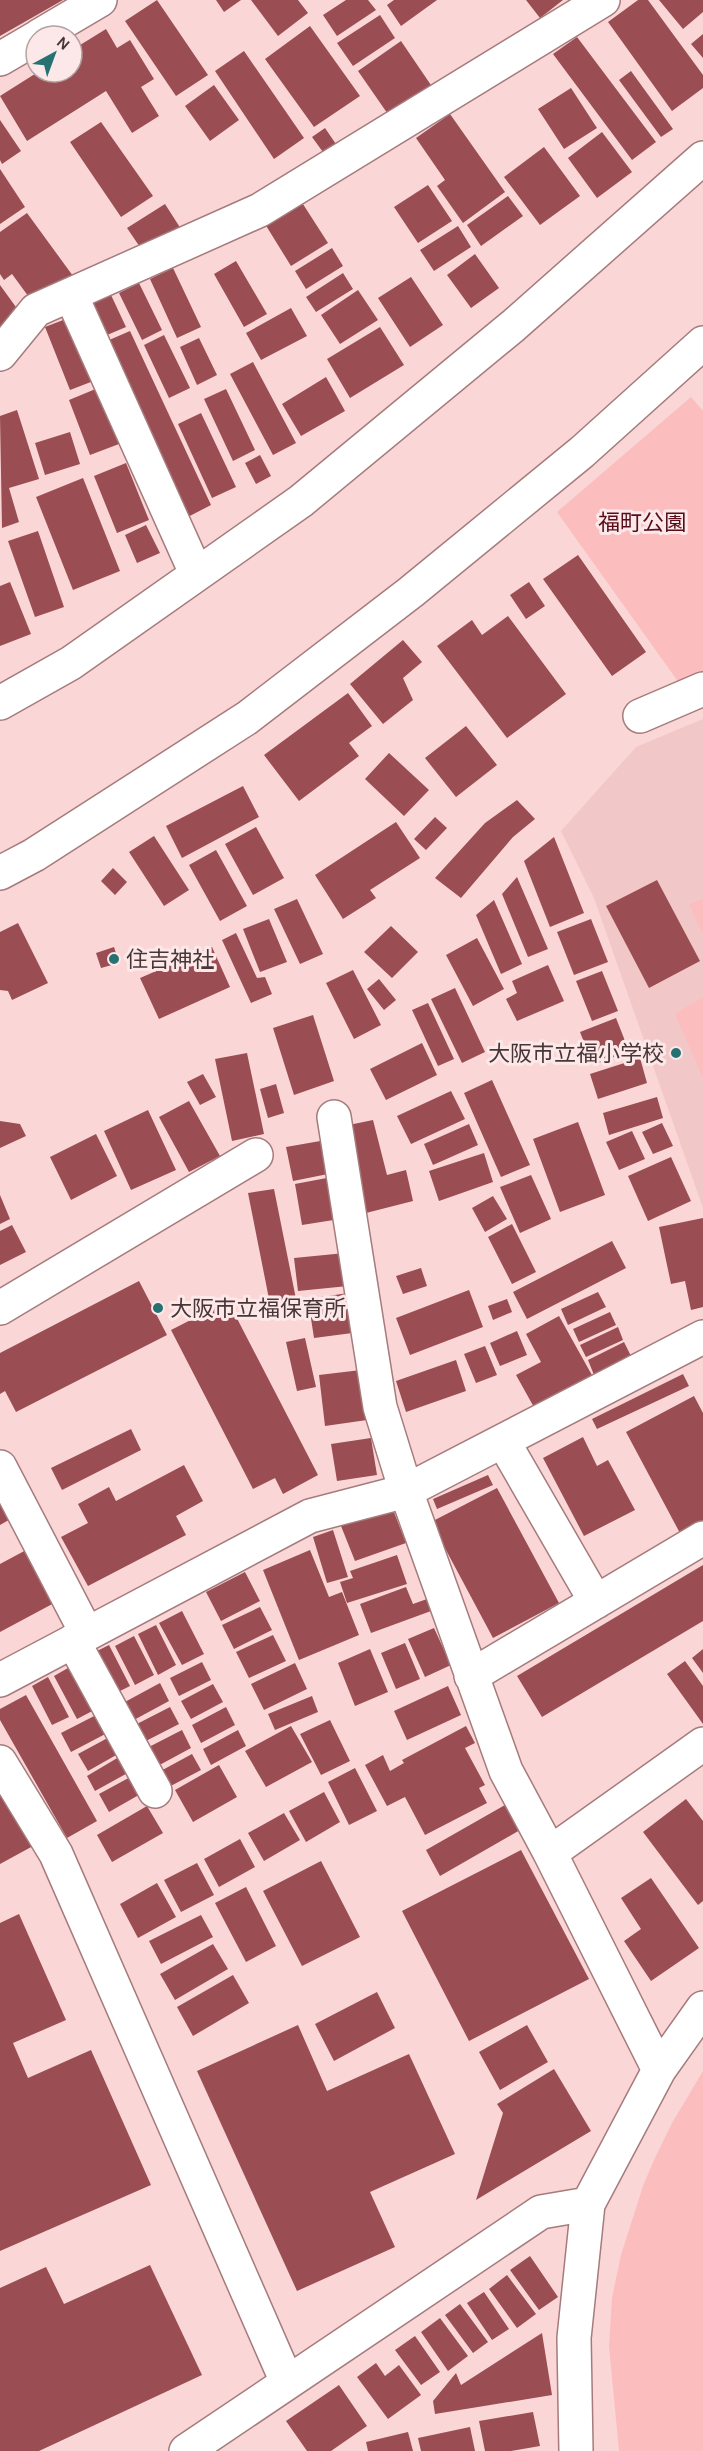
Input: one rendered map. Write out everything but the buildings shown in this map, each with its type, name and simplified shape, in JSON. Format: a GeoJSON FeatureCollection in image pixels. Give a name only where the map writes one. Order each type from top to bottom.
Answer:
{"type":"FeatureCollection","features":[{"type":"Feature","properties":{"kind":"street"},"geometry":{"type":"LineString","coordinates":[[59,24],[100,0]]}},
{"type":"Feature","properties":{"kind":"street"},"geometry":{"type":"LineString","coordinates":[[0,354],[36,310],[260,210],[603,0]]}},
{"type":"Feature","properties":{"kind":"street"},"geometry":{"type":"LineString","coordinates":[[0,59],[24,45]]}},
{"type":"Feature","properties":{"kind":"street"},"geometry":{"type":"LineString","coordinates":[[0,703],[71,663],[301,501],[513,326],[703,158]]}},
{"type":"Feature","properties":{"kind":"street"},"geometry":{"type":"LineString","coordinates":[[71,295],[196,573]]}},
{"type":"Feature","properties":{"kind":"street"},"geometry":{"type":"LineString","coordinates":[[0,873],[34,855],[247,718],[411,592],[582,452],[703,343]]}},
{"type":"Feature","properties":{"kind":"street"},"geometry":{"type":"LineString","coordinates":[[640,716],[703,689]]}},
{"type":"Feature","properties":{"kind":"street"},"geometry":{"type":"LineString","coordinates":[[334,1117],[380,1407],[406,1491],[506,1771],[550,1853],[659,2070]]}},
{"type":"Feature","properties":{"kind":"street"},"geometry":{"type":"LineString","coordinates":[[0,1308],[256,1155]]}},
{"type":"Feature","properties":{"kind":"street"},"geometry":{"type":"LineString","coordinates":[[0,1680],[310,1516],[406,1491],[703,1337]]}},
{"type":"Feature","properties":{"kind":"street"},"geometry":{"type":"LineString","coordinates":[[503,1441],[596,1602]]}},
{"type":"Feature","properties":{"kind":"street"},"geometry":{"type":"LineString","coordinates":[[0,1467],[155,1791]]}},
{"type":"Feature","properties":{"kind":"street"},"geometry":{"type":"LineString","coordinates":[[471,1676],[703,1538]]}},
{"type":"Feature","properties":{"kind":"street"},"geometry":{"type":"LineString","coordinates":[[550,1853],[703,1744]]}},
{"type":"Feature","properties":{"kind":"street"},"geometry":{"type":"LineString","coordinates":[[0,1762],[56,1854],[286,2382]]}},
{"type":"Feature","properties":{"kind":"street"},"geometry":{"type":"LineString","coordinates":[[576,2451],[574,2338],[588,2204],[659,2070],[703,2008]]}},
{"type":"Feature","properties":{"kind":"street"},"geometry":{"type":"LineString","coordinates":[[186,2451],[542,2212],[588,2204]]}},
{"type":"Feature","properties":{"kind":"shaded area","name":"大阪市立福小学校"},"geometry":{"type":"Polygon","coordinates":[[[703,719],[703,1208],[594,898],[561,831],[636,747],[703,719]]]}},
{"type":"Feature","properties":{"kind":"green space","name":"福町公園"},"geometry":{"type":"Polygon","coordinates":[[[691,397],[703,411],[703,678],[682,687],[557,512],[691,397]]]}},
{"type":"Feature","properties":{"kind":"green space"},"geometry":{"type":"Polygon","coordinates":[[[703,899],[703,934],[689,904],[703,899]]]}},
{"type":"Feature","properties":{"kind":"green space"},"geometry":{"type":"Polygon","coordinates":[[[703,997],[703,1078],[675,1014],[703,997]]]}},
{"type":"Feature","properties":{"kind":"green space"},"geometry":{"type":"Polygon","coordinates":[[[703,2071],[703,2451],[619,2451],[609,2346],[612,2298],[621,2255],[643,2186],[654,2160],[672,2123],[703,2071]]]}},
{"type":"Feature","properties":{"kind":"place","name":"住吉神社"},"geometry":{"type":"Point","coordinates":[114,959]}},
{"type":"Feature","properties":{"kind":"place","name":"大阪市立福小学校"},"geometry":{"type":"Point","coordinates":[676,1053]}},
{"type":"Feature","properties":{"kind":"place","name":"大阪市立福保育所"},"geometry":{"type":"Point","coordinates":[158,1308]}}]}
